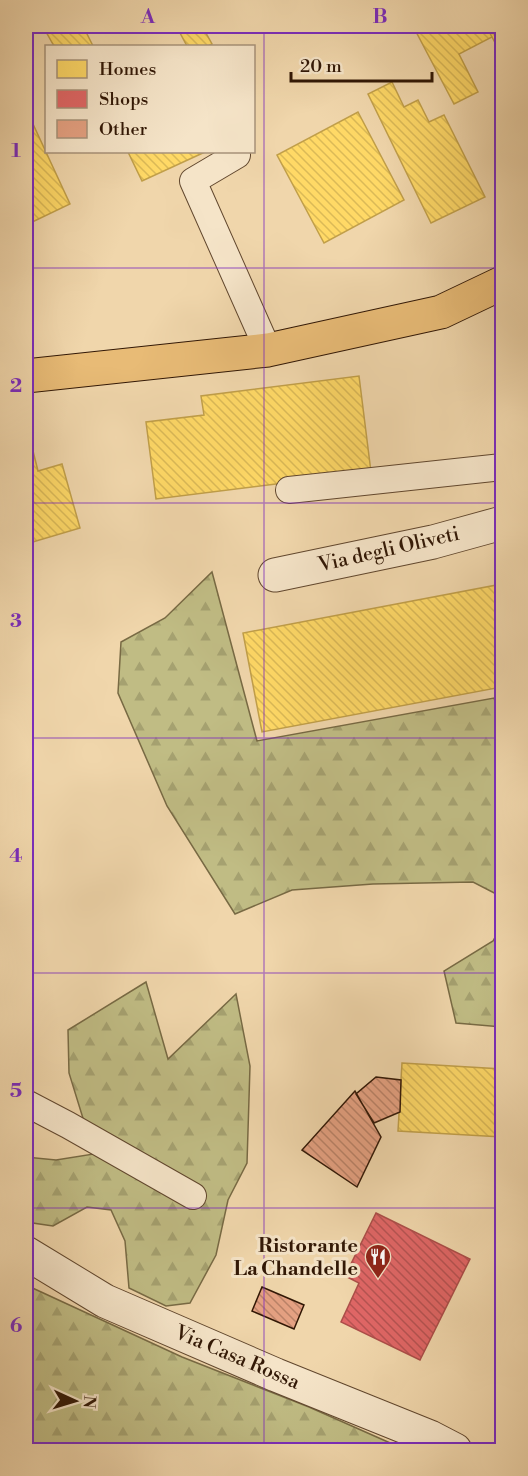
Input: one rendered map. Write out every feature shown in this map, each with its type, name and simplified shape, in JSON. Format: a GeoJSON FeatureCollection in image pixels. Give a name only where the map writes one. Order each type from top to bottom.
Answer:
{"type":"FeatureCollection","features":[{"type":"Feature","properties":{"kind":"main road"},"geometry":{"type":"LineString","coordinates":[[26,376],[268,350],[441,312],[502,283]]}},
{"type":"Feature","properties":{"kind":"street","name":"Via degli Oliveti"},"geometry":{"type":"LineString","coordinates":[[275,575],[433,542],[502,523]]}},
{"type":"Feature","properties":{"kind":"street","name":"Via Casa Rossa"},"geometry":{"type":"LineString","coordinates":[[26,1253],[105,1301],[276,1375],[430,1437],[455,1450]]}},
{"type":"Feature","properties":{"kind":"lane"},"geometry":{"type":"LineString","coordinates":[[237,155],[193,182],[268,350]]}},
{"type":"Feature","properties":{"kind":"lane"},"geometry":{"type":"LineString","coordinates":[[289,490],[502,467]]}},
{"type":"Feature","properties":{"kind":"lane"},"geometry":{"type":"LineString","coordinates":[[26,1103],[193,1196]]}},
{"type":"Feature","properties":{"kind":"green space"},"geometry":{"type":"Polygon","coordinates":[[[212,572],[257,741],[494,698],[502,722],[502,897],[473,882],[373,884],[292,890],[235,914],[167,806],[118,693],[121,642],[165,618],[212,572]]]}},
{"type":"Feature","properties":{"kind":"green space"},"geometry":{"type":"Polygon","coordinates":[[[502,924],[502,1027],[456,1023],[444,971],[493,941],[502,924]]]}},
{"type":"Feature","properties":{"kind":"green space"},"geometry":{"type":"Polygon","coordinates":[[[146,982],[168,1059],[236,994],[250,1066],[247,1163],[228,1200],[216,1255],[190,1303],[166,1306],[129,1288],[125,1241],[111,1210],[87,1207],[53,1226],[26,1222],[26,1157],[56,1160],[94,1154],[69,1073],[68,1030],[146,982]]]}},
{"type":"Feature","properties":{"kind":"green space"},"geometry":{"type":"Polygon","coordinates":[[[26,1285],[182,1357],[309,1407],[406,1450],[26,1450],[26,1285]]]}},
{"type":"Feature","properties":{"kind":"building: Homes"},"geometry":{"type":"Polygon","coordinates":[[[54,26],[83,26],[92,45],[53,45],[45,30],[54,26]]]}},
{"type":"Feature","properties":{"kind":"building: Homes"},"geometry":{"type":"Polygon","coordinates":[[[189,26],[202,26],[212,44],[186,45],[179,31],[189,26]]]}},
{"type":"Feature","properties":{"kind":"building: Homes"},"geometry":{"type":"Polygon","coordinates":[[[413,26],[486,26],[492,37],[459,54],[478,92],[454,104],[413,26]]]}},
{"type":"Feature","properties":{"kind":"building: Homes"},"geometry":{"type":"Polygon","coordinates":[[[486,26],[502,26],[502,56],[492,37],[486,26]]]}},
{"type":"Feature","properties":{"kind":"building: Homes"},"geometry":{"type":"Polygon","coordinates":[[[392,82],[404,107],[418,100],[429,122],[444,115],[485,197],[431,223],[368,94],[392,82]]]}},
{"type":"Feature","properties":{"kind":"building: Homes"},"geometry":{"type":"Polygon","coordinates":[[[358,112],[404,200],[324,243],[277,155],[358,112]]]}},
{"type":"Feature","properties":{"kind":"building: Homes"},"geometry":{"type":"Polygon","coordinates":[[[33,124],[70,204],[26,225],[26,127],[33,124]]]}},
{"type":"Feature","properties":{"kind":"building: Homes"},"geometry":{"type":"Polygon","coordinates":[[[128,153],[203,153],[142,181],[128,153]]]}},
{"type":"Feature","properties":{"kind":"building: Homes"},"geometry":{"type":"Polygon","coordinates":[[[359,376],[371,472],[156,499],[146,422],[204,415],[201,396],[359,376]]]}},
{"type":"Feature","properties":{"kind":"building: Homes"},"geometry":{"type":"Polygon","coordinates":[[[33,451],[38,471],[62,464],[80,528],[26,544],[26,453],[33,451]]]}},
{"type":"Feature","properties":{"kind":"building: Homes"},"geometry":{"type":"Polygon","coordinates":[[[502,584],[502,687],[262,732],[243,633],[502,584]]]}},
{"type":"Feature","properties":{"kind":"building: Homes"},"geometry":{"type":"Polygon","coordinates":[[[402,1063],[502,1069],[502,1137],[398,1131],[402,1063]]]}},
{"type":"Feature","properties":{"kind":"building: Shops"},"geometry":{"type":"Polygon","coordinates":[[[376,1213],[470,1259],[420,1360],[341,1322],[359,1283],[345,1276],[376,1213]]]}},
{"type":"Feature","properties":{"kind":"building: Other"},"geometry":{"type":"Polygon","coordinates":[[[376,1077],[401,1080],[400,1112],[374,1123],[356,1094],[376,1077]]]}},
{"type":"Feature","properties":{"kind":"building: Other"},"geometry":{"type":"Polygon","coordinates":[[[355,1091],[381,1137],[357,1187],[302,1150],[355,1091]]]}},
{"type":"Feature","properties":{"kind":"building: Other"},"geometry":{"type":"Polygon","coordinates":[[[262,1287],[304,1305],[294,1329],[252,1311],[262,1287]]]}},
{"type":"Feature","properties":{"kind":"place","name":"Ristorante La Chandelle"},"geometry":{"type":"Point","coordinates":[378,1280]}}]}
